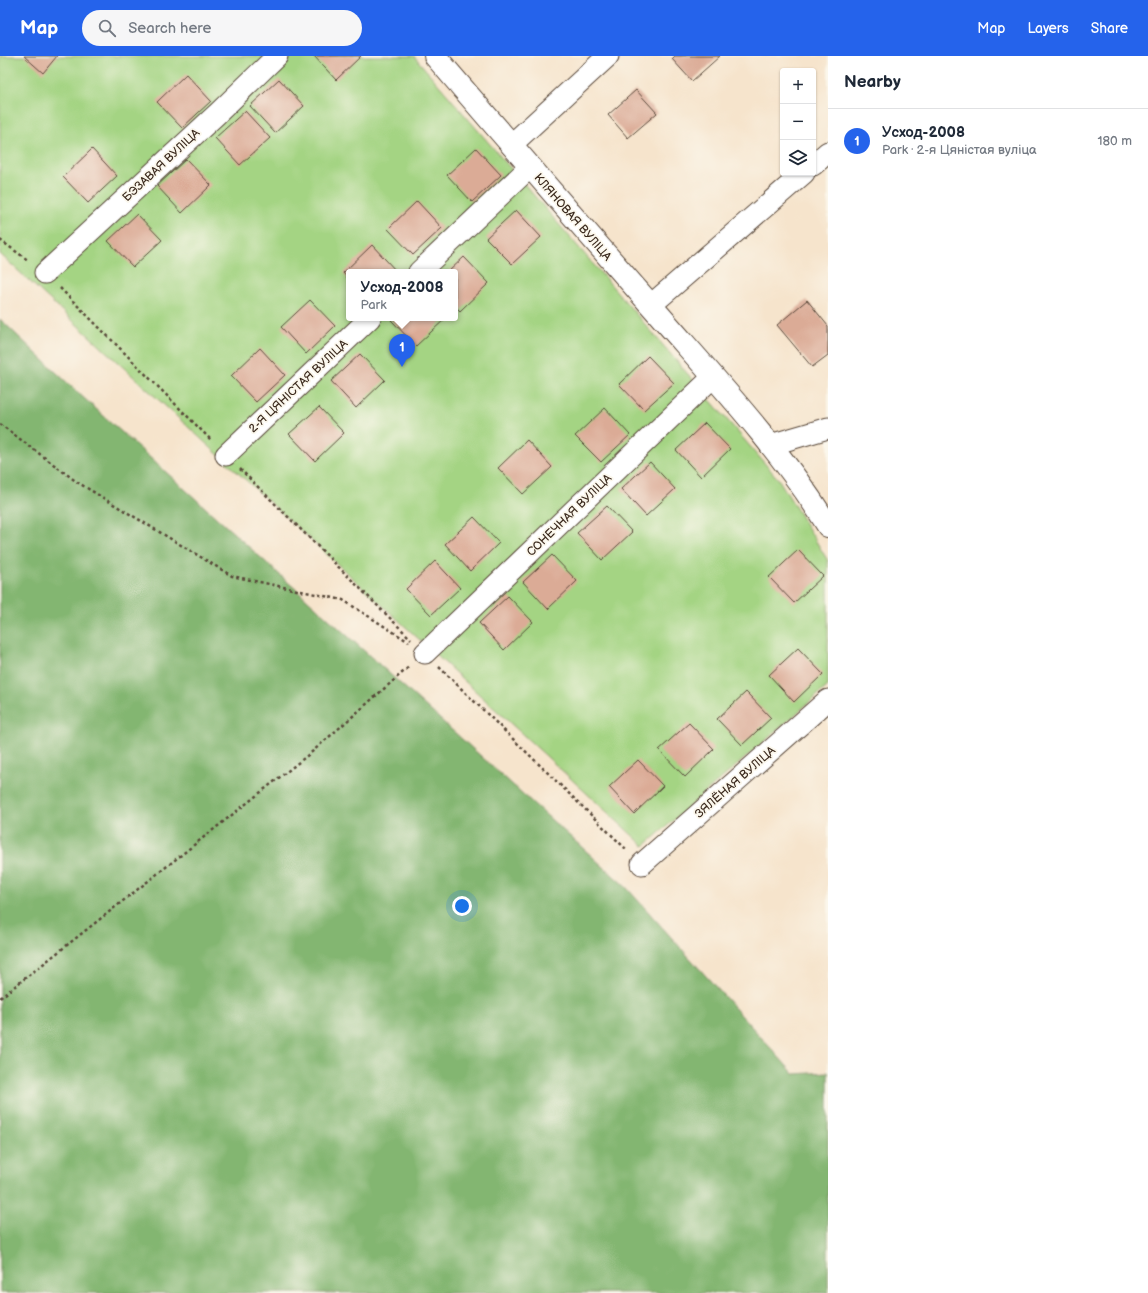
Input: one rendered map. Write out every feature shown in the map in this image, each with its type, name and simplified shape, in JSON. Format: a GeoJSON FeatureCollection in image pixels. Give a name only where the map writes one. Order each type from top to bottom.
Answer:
{"type":"FeatureCollection","features":[{"type":"Feature","properties":{"kind":"street","name":"БЭЗАВАЯ ВУЛІЦА"},"geometry":{"type":"LineString","coordinates":[[44,273],[277,56]]}},
{"type":"Feature","properties":{"kind":"street","name":"КЛЯНОВАЯ ВУЛІЦА"},"geometry":{"type":"LineString","coordinates":[[435,56],[713,376],[770,446],[816,506],[828,526]]}},
{"type":"Feature","properties":{"kind":"street"},"geometry":{"type":"LineString","coordinates":[[511,145],[608,56]]}},
{"type":"Feature","properties":{"kind":"street"},"geometry":{"type":"LineString","coordinates":[[816,162],[828,152]]}},
{"type":"Feature","properties":{"kind":"street"},"geometry":{"type":"LineString","coordinates":[[422,269],[530,167]]}},
{"type":"Feature","properties":{"kind":"street"},"geometry":{"type":"LineString","coordinates":[[651,305],[801,176]]}},
{"type":"Feature","properties":{"kind":"street","name":"2-Я ЦЯНІСТАЯ ВУЛІЦА"},"geometry":{"type":"LineString","coordinates":[[226,455],[367,321]]}},
{"type":"Feature","properties":{"kind":"street","name":"СОНЕЧНАЯ ВУЛІЦА"},"geometry":{"type":"LineString","coordinates":[[425,653],[713,376]]}},
{"type":"Feature","properties":{"kind":"street"},"geometry":{"type":"LineString","coordinates":[[770,446],[828,428]]}},
{"type":"Feature","properties":{"kind":"street","name":"ЗЯЛЁНАЯ ВУЛІЦА"},"geometry":{"type":"LineString","coordinates":[[642,864],[828,700]]}},
{"type":"Feature","properties":{"kind":"path"},"geometry":{"type":"LineString","coordinates":[[0,424],[77,482],[232,576],[343,600],[425,653],[642,864]]}},
{"type":"Feature","properties":{"kind":"path"},"geometry":{"type":"LineString","coordinates":[[0,998],[313,751],[425,653]]}},
{"type":"Feature","properties":{"kind":"green space"},"geometry":{"type":"Polygon","coordinates":[[[0,56],[414,56],[779,480],[828,561],[828,686],[644,846],[0,254],[0,56]]]}},
{"type":"Feature","properties":{"kind":"green space"},"geometry":{"type":"Polygon","coordinates":[[[0,319],[75,390],[626,887],[794,1074],[828,1072],[828,1293],[0,1293],[0,319]]]}},
{"type":"Feature","properties":{"kind":"building"},"geometry":{"type":"Polygon","coordinates":[[[24,56],[57,56],[43,73],[24,56]]]}},
{"type":"Feature","properties":{"kind":"building"},"geometry":{"type":"Polygon","coordinates":[[[314,56],[361,56],[336,80],[314,56]]]}},
{"type":"Feature","properties":{"kind":"building"},"geometry":{"type":"Polygon","coordinates":[[[675,56],[720,56],[692,81],[672,59],[675,56]]]}},
{"type":"Feature","properties":{"kind":"building"},"geometry":{"type":"Polygon","coordinates":[[[186,74],[211,101],[182,128],[157,102],[186,74]]]}},
{"type":"Feature","properties":{"kind":"building"},"geometry":{"type":"Polygon","coordinates":[[[279,79],[304,106],[275,133],[250,106],[279,79]]]}},
{"type":"Feature","properties":{"kind":"building"},"geometry":{"type":"Polygon","coordinates":[[[636,90],[657,113],[628,138],[608,115],[636,90]]]}},
{"type":"Feature","properties":{"kind":"building"},"geometry":{"type":"Polygon","coordinates":[[[245,111],[270,138],[240,165],[215,138],[245,111]]]}},
{"type":"Feature","properties":{"kind":"building"},"geometry":{"type":"Polygon","coordinates":[[[476,148],[501,175],[472,202],[447,175],[476,148]]]}},
{"type":"Feature","properties":{"kind":"building"},"geometry":{"type":"Polygon","coordinates":[[[92,149],[117,176],[88,203],[63,177],[92,149]]]}},
{"type":"Feature","properties":{"kind":"building"},"geometry":{"type":"Polygon","coordinates":[[[186,159],[211,185],[182,213],[157,186],[186,159]]]}},
{"type":"Feature","properties":{"kind":"building"},"geometry":{"type":"Polygon","coordinates":[[[417,201],[442,228],[413,255],[388,229],[417,201]]]}},
{"type":"Feature","properties":{"kind":"building"},"geometry":{"type":"Polygon","coordinates":[[[516,210],[541,237],[512,264],[486,238],[516,210]]]}},
{"type":"Feature","properties":{"kind":"building"},"geometry":{"type":"Polygon","coordinates":[[[137,214],[162,240],[133,267],[108,241],[137,214]]]}},
{"type":"Feature","properties":{"kind":"building"},"geometry":{"type":"Polygon","coordinates":[[[372,245],[394,269],[347,269],[372,245]]]}},
{"type":"Feature","properties":{"kind":"building"},"geometry":{"type":"Polygon","coordinates":[[[464,257],[489,283],[460,311],[458,309],[458,269],[451,269],[464,257]]]}},
{"type":"Feature","properties":{"kind":"building"},"geometry":{"type":"Polygon","coordinates":[[[310,300],[335,326],[306,354],[281,327],[310,300]]]}},
{"type":"Feature","properties":{"kind":"building"},"geometry":{"type":"Polygon","coordinates":[[[807,300],[828,326],[828,355],[812,367],[777,325],[807,300]]]}},
{"type":"Feature","properties":{"kind":"building"},"geometry":{"type":"Polygon","coordinates":[[[392,321],[443,321],[416,346],[392,321]]]}},
{"type":"Feature","properties":{"kind":"building"},"geometry":{"type":"Polygon","coordinates":[[[260,348],[285,375],[256,402],[231,376],[260,348]]]}},
{"type":"Feature","properties":{"kind":"building"},"geometry":{"type":"Polygon","coordinates":[[[360,354],[385,380],[356,408],[331,381],[360,354]]]}},
{"type":"Feature","properties":{"kind":"building"},"geometry":{"type":"Polygon","coordinates":[[[648,356],[674,383],[644,410],[619,384],[648,356]]]}},
{"type":"Feature","properties":{"kind":"building"},"geometry":{"type":"Polygon","coordinates":[[[319,407],[344,433],[315,461],[289,434],[319,407]]]}},
{"type":"Feature","properties":{"kind":"building"},"geometry":{"type":"Polygon","coordinates":[[[605,408],[630,435],[601,462],[575,436],[605,408]]]}},
{"type":"Feature","properties":{"kind":"building"},"geometry":{"type":"Polygon","coordinates":[[[705,423],[730,449],[701,477],[676,450],[705,423]]]}},
{"type":"Feature","properties":{"kind":"building"},"geometry":{"type":"Polygon","coordinates":[[[527,440],[552,467],[523,494],[498,468],[527,440]]]}},
{"type":"Feature","properties":{"kind":"building"},"geometry":{"type":"Polygon","coordinates":[[[650,462],[675,489],[646,516],[621,489],[650,462]]]}},
{"type":"Feature","properties":{"kind":"building"},"geometry":{"type":"Polygon","coordinates":[[[607,506],[632,532],[602,560],[577,533],[607,506]]]}},
{"type":"Feature","properties":{"kind":"building"},"geometry":{"type":"Polygon","coordinates":[[[474,517],[499,543],[470,571],[445,544],[474,517]]]}},
{"type":"Feature","properties":{"kind":"building"},"geometry":{"type":"Polygon","coordinates":[[[798,550],[823,576],[794,603],[769,577],[798,550]]]}},
{"type":"Feature","properties":{"kind":"building"},"geometry":{"type":"Polygon","coordinates":[[[552,555],[577,581],[548,609],[523,582],[552,555]]]}},
{"type":"Feature","properties":{"kind":"building"},"geometry":{"type":"Polygon","coordinates":[[[435,561],[460,588],[431,615],[406,589],[435,561]]]}},
{"type":"Feature","properties":{"kind":"building"},"geometry":{"type":"Polygon","coordinates":[[[508,596],[533,622],[504,650],[479,623],[508,596]]]}},
{"type":"Feature","properties":{"kind":"building"},"geometry":{"type":"Polygon","coordinates":[[[798,648],[823,674],[794,702],[769,675],[798,648]]]}},
{"type":"Feature","properties":{"kind":"building"},"geometry":{"type":"Polygon","coordinates":[[[746,692],[771,718],[742,745],[717,719],[746,692]]]}},
{"type":"Feature","properties":{"kind":"building"},"geometry":{"type":"Polygon","coordinates":[[[689,723],[714,749],[685,777],[659,750],[689,723]]]}},
{"type":"Feature","properties":{"kind":"building"},"geometry":{"type":"Polygon","coordinates":[[[638,760],[663,786],[634,814],[609,787],[638,760]]]}},
{"type":"Feature","properties":{"kind":"place","name":"Усход-2008"},"geometry":{"type":"Point","coordinates":[402,367]}}]}
